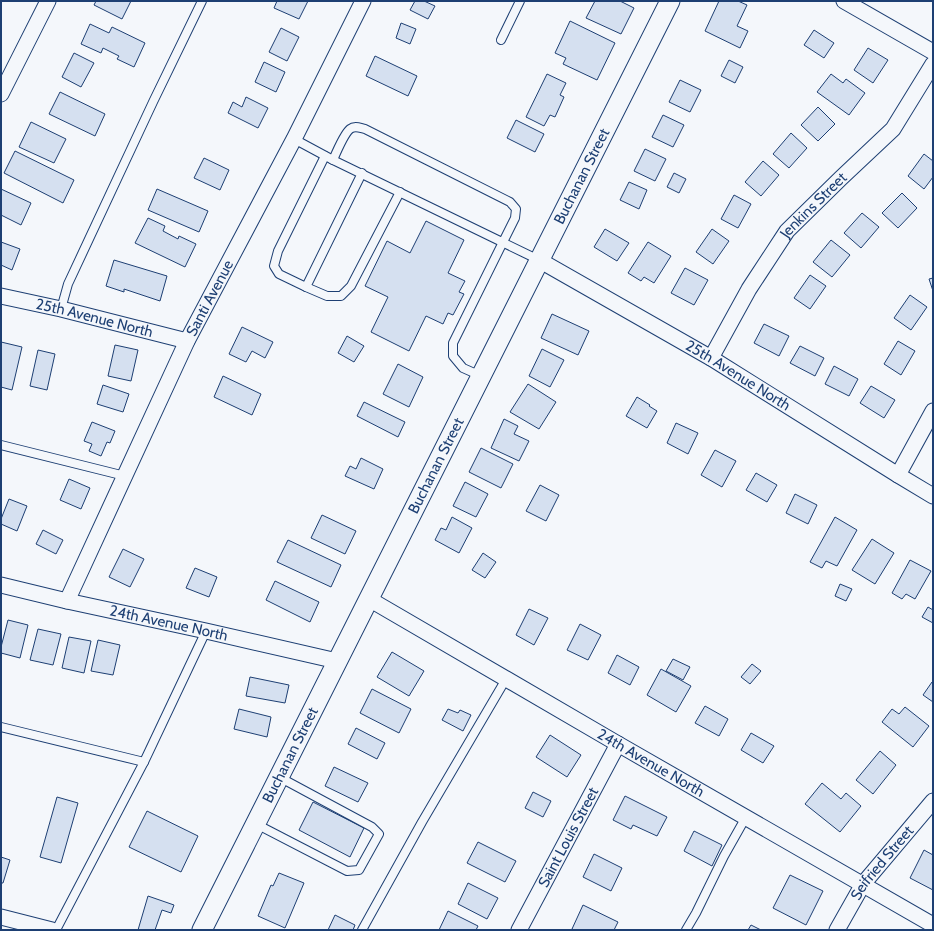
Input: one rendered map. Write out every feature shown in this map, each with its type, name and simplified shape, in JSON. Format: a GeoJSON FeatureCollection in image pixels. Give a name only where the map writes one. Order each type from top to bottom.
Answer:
{"type":"FeatureCollection","features":[{"type":"Feature","properties":{"kind":"street"},"geometry":{"type":"LineString","coordinates":[[1,94],[48,1]]}},
{"type":"Feature","properties":{"kind":"street","name":"Santi Avenue"},"geometry":{"type":"LineString","coordinates":[[67,601],[187,341],[294,139],[363,1]]}},
{"type":"Feature","properties":{"kind":"street","name":"Buchanan Street"},"geometry":{"type":"LineString","coordinates":[[206,929],[279,776],[670,1]]}},
{"type":"Feature","properties":{"kind":"street"},"geometry":{"type":"LineString","coordinates":[[844,1],[933,52]]}},
{"type":"Feature","properties":{"kind":"street","name":"Jenkins Street"},"geometry":{"type":"LineString","coordinates":[[711,358],[749,288],[787,231],[893,129],[933,64]]}},
{"type":"Feature","properties":{"kind":"street","name":"25th Avenue North"},"geometry":{"type":"LineString","coordinates":[[539,260],[711,358],[933,496]]}},
{"type":"Feature","properties":{"kind":"street","name":"25th Avenue North"},"geometry":{"type":"LineString","coordinates":[[1,296],[61,309],[187,341]]}},
{"type":"Feature","properties":{"kind":"street"},"geometry":{"type":"LineString","coordinates":[[898,475],[933,410]]}},
{"type":"Feature","properties":{"kind":"street","name":"24th Avenue North"},"geometry":{"type":"LineString","coordinates":[[1,585],[337,661]]}},
{"type":"Feature","properties":{"kind":"street","name":"24th Avenue North"},"geometry":{"type":"LineString","coordinates":[[369,599],[933,925]]}},
{"type":"Feature","properties":{"kind":"street","name":"Saint Louis Street"},"geometry":{"type":"LineString","coordinates":[[519,930],[618,744]]}},
{"type":"Feature","properties":{"kind":"street","name":"Seifried Street"},"geometry":{"type":"LineString","coordinates":[[838,930],[863,884],[933,801]]}},
{"type":"Feature","properties":{"kind":"street"},"geometry":{"type":"LineString","coordinates":[[1,917],[52,930]]}},
{"type":"Feature","properties":{"kind":"lane"},"geometry":{"type":"LineString","coordinates":[[61,309],[68,284],[202,1]]}},
{"type":"Feature","properties":{"kind":"lane"},"geometry":{"type":"LineString","coordinates":[[501,40],[520,1]]}},
{"type":"Feature","properties":{"kind":"lane"},"geometry":{"type":"LineString","coordinates":[[333,160],[350,129],[357,127],[365,129],[510,202],[516,209],[515,218],[454,343],[453,356],[463,368],[481,376]]}},
{"type":"Feature","properties":{"kind":"lane"},"geometry":{"type":"LineString","coordinates":[[294,139],[333,160],[539,260]]}},
{"type":"Feature","properties":{"kind":"lane"},"geometry":{"type":"LineString","coordinates":[[325,156],[278,251],[274,266],[279,274],[306,287],[327,296],[341,296],[351,286],[400,192]]}},
{"type":"Feature","properties":{"kind":"lane"},"geometry":{"type":"LineString","coordinates":[[306,287],[362,173]]}},
{"type":"Feature","properties":{"kind":"lane"},"geometry":{"type":"LineString","coordinates":[[1,445],[125,476]]}},
{"type":"Feature","properties":{"kind":"lane"},"geometry":{"type":"LineString","coordinates":[[56,930],[144,762],[206,631]]}},
{"type":"Feature","properties":{"kind":"lane"},"geometry":{"type":"LineString","coordinates":[[362,930],[422,822],[506,679]]}},
{"type":"Feature","properties":{"kind":"lane"},"geometry":{"type":"LineString","coordinates":[[1,727],[144,762]]}},
{"type":"Feature","properties":{"kind":"lane"},"geometry":{"type":"LineString","coordinates":[[256,824],[347,871],[359,870],[379,834],[372,827],[279,776]]}},
{"type":"Feature","properties":{"kind":"lane"},"geometry":{"type":"LineString","coordinates":[[686,930],[746,817]]}},
{"type":"Feature","properties":{"kind":"building"},"geometry":{"type":"Polygon","coordinates":[[[96,1],[131,1],[122,19],[94,5],[96,1]]]}},
{"type":"Feature","properties":{"kind":"building"},"geometry":{"type":"Polygon","coordinates":[[[277,1],[308,1],[299,19],[274,8],[277,1]]]}},
{"type":"Feature","properties":{"kind":"building"},"geometry":{"type":"Polygon","coordinates":[[[415,1],[424,1],[435,6],[428,19],[410,10],[415,1]]]}},
{"type":"Feature","properties":{"kind":"building"},"geometry":{"type":"Polygon","coordinates":[[[595,1],[620,1],[634,8],[621,34],[586,18],[595,1]]]}},
{"type":"Feature","properties":{"kind":"building"},"geometry":{"type":"Polygon","coordinates":[[[719,1],[738,1],[747,5],[737,26],[748,31],[740,48],[705,31],[719,1]]]}},
{"type":"Feature","properties":{"kind":"building"},"geometry":{"type":"Polygon","coordinates":[[[570,21],[615,43],[597,80],[563,64],[566,58],[555,53],[570,21]]]}},
{"type":"Feature","properties":{"kind":"building"},"geometry":{"type":"Polygon","coordinates":[[[401,23],[416,29],[410,44],[396,38],[401,23]]]}},
{"type":"Feature","properties":{"kind":"building"},"geometry":{"type":"Polygon","coordinates":[[[90,24],[109,33],[112,27],[145,43],[134,67],[117,59],[119,56],[103,48],[101,53],[81,44],[90,24]]]}},
{"type":"Feature","properties":{"kind":"building"},"geometry":{"type":"Polygon","coordinates":[[[281,28],[299,37],[287,61],[269,52],[281,28]]]}},
{"type":"Feature","properties":{"kind":"building"},"geometry":{"type":"Polygon","coordinates":[[[814,30],[834,43],[824,58],[804,45],[814,30]]]}},
{"type":"Feature","properties":{"kind":"building"},"geometry":{"type":"Polygon","coordinates":[[[868,48],[888,60],[873,83],[854,70],[868,48]]]}},
{"type":"Feature","properties":{"kind":"building"},"geometry":{"type":"Polygon","coordinates":[[[74,53],[94,63],[81,87],[62,77],[74,53]]]}},
{"type":"Feature","properties":{"kind":"building"},"geometry":{"type":"Polygon","coordinates":[[[375,56],[417,76],[408,96],[366,76],[375,56]]]}},
{"type":"Feature","properties":{"kind":"building"},"geometry":{"type":"Polygon","coordinates":[[[729,60],[743,67],[735,83],[721,76],[729,60]]]}},
{"type":"Feature","properties":{"kind":"building"},"geometry":{"type":"Polygon","coordinates":[[[264,62],[285,72],[276,92],[255,82],[264,62]]]}},
{"type":"Feature","properties":{"kind":"building"},"geometry":{"type":"Polygon","coordinates":[[[547,74],[566,83],[560,95],[564,97],[555,117],[550,115],[544,126],[526,117],[547,74]]]}},
{"type":"Feature","properties":{"kind":"building"},"geometry":{"type":"Polygon","coordinates":[[[831,74],[843,83],[846,79],[865,93],[849,115],[817,92],[831,74]]]}},
{"type":"Feature","properties":{"kind":"building"},"geometry":{"type":"Polygon","coordinates":[[[680,80],[701,90],[690,112],[669,102],[680,80]]]}},
{"type":"Feature","properties":{"kind":"building"},"geometry":{"type":"Polygon","coordinates":[[[60,92],[105,114],[95,136],[49,114],[60,92]]]}},
{"type":"Feature","properties":{"kind":"building"},"geometry":{"type":"Polygon","coordinates":[[[246,97],[268,108],[258,128],[228,113],[233,102],[242,107],[246,97]]]}},
{"type":"Feature","properties":{"kind":"building"},"geometry":{"type":"Polygon","coordinates":[[[818,107],[835,124],[818,141],[801,125],[818,107]]]}},
{"type":"Feature","properties":{"kind":"building"},"geometry":{"type":"Polygon","coordinates":[[[663,115],[684,125],[673,147],[652,137],[663,115]]]}},
{"type":"Feature","properties":{"kind":"building"},"geometry":{"type":"Polygon","coordinates":[[[516,120],[544,134],[535,152],[507,138],[516,120]]]}},
{"type":"Feature","properties":{"kind":"building"},"geometry":{"type":"Polygon","coordinates":[[[31,122],[66,139],[54,163],[19,147],[31,122]]]}},
{"type":"Feature","properties":{"kind":"building"},"geometry":{"type":"Polygon","coordinates":[[[791,133],[807,148],[789,168],[773,154],[791,133]]]}},
{"type":"Feature","properties":{"kind":"building"},"geometry":{"type":"Polygon","coordinates":[[[645,149],[666,159],[655,181],[634,171],[645,149]]]}},
{"type":"Feature","properties":{"kind":"building"},"geometry":{"type":"Polygon","coordinates":[[[15,151],[74,180],[63,203],[4,173],[15,151]]]}},
{"type":"Feature","properties":{"kind":"building"},"geometry":{"type":"Polygon","coordinates":[[[924,154],[933,161],[933,177],[924,189],[908,176],[924,154]]]}},
{"type":"Feature","properties":{"kind":"building"},"geometry":{"type":"Polygon","coordinates":[[[204,158],[229,170],[220,190],[194,178],[204,158]]]}},
{"type":"Feature","properties":{"kind":"building"},"geometry":{"type":"Polygon","coordinates":[[[763,161],[779,175],[761,196],[745,182],[763,161]]]}},
{"type":"Feature","properties":{"kind":"building"},"geometry":{"type":"Polygon","coordinates":[[[674,173],[686,179],[679,193],[667,187],[674,173]]]}},
{"type":"Feature","properties":{"kind":"building"},"geometry":{"type":"Polygon","coordinates":[[[629,182],[647,190],[639,209],[620,200],[629,182]]]}},
{"type":"Feature","properties":{"kind":"building"},"geometry":{"type":"Polygon","coordinates":[[[1,189],[31,203],[21,225],[1,215],[1,189]]]}},
{"type":"Feature","properties":{"kind":"building"},"geometry":{"type":"Polygon","coordinates":[[[157,189],[208,211],[199,232],[148,210],[157,189]]]}},
{"type":"Feature","properties":{"kind":"building"},"geometry":{"type":"Polygon","coordinates":[[[902,193],[917,208],[898,228],[882,213],[902,193]]]}},
{"type":"Feature","properties":{"kind":"building"},"geometry":{"type":"Polygon","coordinates":[[[734,195],[751,204],[738,228],[721,219],[734,195]]]}},
{"type":"Feature","properties":{"kind":"building"},"geometry":{"type":"Polygon","coordinates":[[[862,213],[879,227],[861,248],[844,233],[862,213]]]}},
{"type":"Feature","properties":{"kind":"building"},"geometry":{"type":"Polygon","coordinates":[[[148,218],[165,226],[163,231],[178,239],[179,236],[196,244],[185,267],[135,243],[148,218]]]}},
{"type":"Feature","properties":{"kind":"building"},"geometry":{"type":"Polygon","coordinates":[[[426,221],[464,240],[448,273],[465,281],[459,292],[464,294],[453,315],[448,313],[443,324],[426,316],[409,351],[371,332],[388,297],[365,286],[387,241],[410,253],[426,221]]]}},
{"type":"Feature","properties":{"kind":"building"},"geometry":{"type":"Polygon","coordinates":[[[605,229],[629,243],[617,261],[594,247],[605,229]]]}},
{"type":"Feature","properties":{"kind":"building"},"geometry":{"type":"Polygon","coordinates":[[[712,229],[729,241],[713,264],[696,252],[712,229]]]}},
{"type":"Feature","properties":{"kind":"building"},"geometry":{"type":"Polygon","coordinates":[[[831,240],[850,255],[832,277],[813,262],[831,240]]]}},
{"type":"Feature","properties":{"kind":"building"},"geometry":{"type":"Polygon","coordinates":[[[1,242],[20,249],[12,270],[1,265],[1,242]]]}},
{"type":"Feature","properties":{"kind":"building"},"geometry":{"type":"Polygon","coordinates":[[[648,242],[671,256],[654,283],[644,277],[641,281],[628,273],[648,242]]]}},
{"type":"Feature","properties":{"kind":"building"},"geometry":{"type":"Polygon","coordinates":[[[114,260],[167,276],[160,301],[124,289],[124,292],[106,286],[114,260]]]}},
{"type":"Feature","properties":{"kind":"building"},"geometry":{"type":"Polygon","coordinates":[[[685,268],[708,280],[694,305],[671,293],[685,268]]]}},
{"type":"Feature","properties":{"kind":"building"},"geometry":{"type":"Polygon","coordinates":[[[810,275],[826,286],[810,309],[794,298],[810,275]]]}},
{"type":"Feature","properties":{"kind":"building"},"geometry":{"type":"Polygon","coordinates":[[[933,278],[933,291],[929,279],[933,278]]]}},
{"type":"Feature","properties":{"kind":"building"},"geometry":{"type":"Polygon","coordinates":[[[910,295],[927,307],[911,330],[894,318],[910,295]]]}},
{"type":"Feature","properties":{"kind":"building"},"geometry":{"type":"Polygon","coordinates":[[[552,314],[589,331],[578,355],[541,338],[552,314]]]}},
{"type":"Feature","properties":{"kind":"building"},"geometry":{"type":"Polygon","coordinates":[[[764,324],[789,336],[779,356],[754,343],[764,324]]]}},
{"type":"Feature","properties":{"kind":"building"},"geometry":{"type":"Polygon","coordinates":[[[242,327],[273,342],[265,358],[252,351],[246,362],[229,354],[242,327]]]}},
{"type":"Feature","properties":{"kind":"building"},"geometry":{"type":"Polygon","coordinates":[[[347,336],[364,346],[354,362],[338,353],[347,336]]]}},
{"type":"Feature","properties":{"kind":"building"},"geometry":{"type":"Polygon","coordinates":[[[898,341],[915,351],[901,375],[884,364],[898,341]]]}},
{"type":"Feature","properties":{"kind":"building"},"geometry":{"type":"Polygon","coordinates":[[[1,342],[22,347],[12,390],[1,387],[1,342]]]}},
{"type":"Feature","properties":{"kind":"building"},"geometry":{"type":"Polygon","coordinates":[[[115,345],[138,350],[131,381],[108,376],[115,345]]]}},
{"type":"Feature","properties":{"kind":"building"},"geometry":{"type":"Polygon","coordinates":[[[800,346],[824,358],[815,376],[790,363],[800,346]]]}},
{"type":"Feature","properties":{"kind":"building"},"geometry":{"type":"Polygon","coordinates":[[[542,349],[564,360],[550,387],[529,376],[542,349]]]}},
{"type":"Feature","properties":{"kind":"building"},"geometry":{"type":"Polygon","coordinates":[[[38,350],[55,354],[47,390],[30,386],[38,350]]]}},
{"type":"Feature","properties":{"kind":"building"},"geometry":{"type":"Polygon","coordinates":[[[398,364],[423,377],[409,407],[383,394],[398,364]]]}},
{"type":"Feature","properties":{"kind":"building"},"geometry":{"type":"Polygon","coordinates":[[[834,366],[858,379],[849,396],[825,384],[834,366]]]}},
{"type":"Feature","properties":{"kind":"building"},"geometry":{"type":"Polygon","coordinates":[[[223,376],[261,394],[252,415],[214,397],[223,376]]]}},
{"type":"Feature","properties":{"kind":"building"},"geometry":{"type":"Polygon","coordinates":[[[528,384],[556,402],[539,429],[510,412],[528,384]]]}},
{"type":"Feature","properties":{"kind":"building"},"geometry":{"type":"Polygon","coordinates":[[[103,385],[129,394],[123,412],[97,404],[103,385]]]}},
{"type":"Feature","properties":{"kind":"building"},"geometry":{"type":"Polygon","coordinates":[[[871,386],[895,400],[884,418],[860,403],[871,386]]]}},
{"type":"Feature","properties":{"kind":"building"},"geometry":{"type":"Polygon","coordinates":[[[637,397],[657,411],[647,428],[626,416],[637,397]]]}},
{"type":"Feature","properties":{"kind":"building"},"geometry":{"type":"Polygon","coordinates":[[[364,402],[405,422],[398,437],[357,416],[364,402]]]}},
{"type":"Feature","properties":{"kind":"building"},"geometry":{"type":"Polygon","coordinates":[[[504,419],[518,426],[514,434],[529,441],[519,461],[491,448],[504,419]]]}},
{"type":"Feature","properties":{"kind":"building"},"geometry":{"type":"Polygon","coordinates":[[[92,422],[115,431],[110,443],[107,442],[101,456],[89,451],[92,444],[84,441],[92,422]]]}},
{"type":"Feature","properties":{"kind":"building"},"geometry":{"type":"Polygon","coordinates":[[[676,423],[698,433],[688,454],[667,443],[676,423]]]}},
{"type":"Feature","properties":{"kind":"building"},"geometry":{"type":"Polygon","coordinates":[[[481,448],[513,464],[501,488],[469,472],[481,448]]]}},
{"type":"Feature","properties":{"kind":"building"},"geometry":{"type":"Polygon","coordinates":[[[715,450],[736,461],[722,487],[701,475],[715,450]]]}},
{"type":"Feature","properties":{"kind":"building"},"geometry":{"type":"Polygon","coordinates":[[[361,458],[383,469],[374,489],[345,476],[350,466],[356,469],[361,458]]]}},
{"type":"Feature","properties":{"kind":"building"},"geometry":{"type":"Polygon","coordinates":[[[756,473],[777,485],[767,502],[746,490],[756,473]]]}},
{"type":"Feature","properties":{"kind":"building"},"geometry":{"type":"Polygon","coordinates":[[[69,479],[90,488],[81,509],[60,500],[69,479]]]}},
{"type":"Feature","properties":{"kind":"building"},"geometry":{"type":"Polygon","coordinates":[[[465,482],[488,494],[476,517],[453,506],[465,482]]]}},
{"type":"Feature","properties":{"kind":"building"},"geometry":{"type":"Polygon","coordinates":[[[540,485],[559,495],[546,521],[526,511],[540,485]]]}},
{"type":"Feature","properties":{"kind":"building"},"geometry":{"type":"Polygon","coordinates":[[[795,494],[817,505],[808,524],[786,513],[795,494]]]}},
{"type":"Feature","properties":{"kind":"building"},"geometry":{"type":"Polygon","coordinates":[[[9,499],[27,506],[17,531],[1,524],[1,519],[9,499]]]}},
{"type":"Feature","properties":{"kind":"building"},"geometry":{"type":"Polygon","coordinates":[[[322,515],[356,531],[345,554],[311,538],[322,515]]]}},
{"type":"Feature","properties":{"kind":"building"},"geometry":{"type":"Polygon","coordinates":[[[452,517],[472,528],[459,553],[435,540],[441,528],[446,530],[452,517]]]}},
{"type":"Feature","properties":{"kind":"building"},"geometry":{"type":"Polygon","coordinates":[[[835,517],[857,530],[837,566],[826,561],[822,568],[810,562],[835,517]]]}},
{"type":"Feature","properties":{"kind":"building"},"geometry":{"type":"Polygon","coordinates":[[[43,530],[63,540],[56,554],[36,544],[43,530]]]}},
{"type":"Feature","properties":{"kind":"building"},"geometry":{"type":"Polygon","coordinates":[[[872,539],[894,553],[875,584],[852,570],[872,539]]]}},
{"type":"Feature","properties":{"kind":"building"},"geometry":{"type":"Polygon","coordinates":[[[288,540],[341,565],[331,587],[277,562],[288,540]]]}},
{"type":"Feature","properties":{"kind":"building"},"geometry":{"type":"Polygon","coordinates":[[[123,549],[144,559],[130,587],[109,577],[123,549]]]}},
{"type":"Feature","properties":{"kind":"building"},"geometry":{"type":"Polygon","coordinates":[[[483,553],[496,562],[485,578],[472,570],[483,553]]]}},
{"type":"Feature","properties":{"kind":"building"},"geometry":{"type":"Polygon","coordinates":[[[910,560],[931,571],[915,599],[906,594],[902,599],[892,593],[910,560]]]}},
{"type":"Feature","properties":{"kind":"building"},"geometry":{"type":"Polygon","coordinates":[[[195,568],[217,577],[209,597],[186,588],[195,568]]]}},
{"type":"Feature","properties":{"kind":"building"},"geometry":{"type":"Polygon","coordinates":[[[275,581],[319,602],[310,622],[266,600],[275,581]]]}},
{"type":"Feature","properties":{"kind":"building"},"geometry":{"type":"Polygon","coordinates":[[[840,584],[852,589],[846,601],[835,596],[840,584]]]}},
{"type":"Feature","properties":{"kind":"building"},"geometry":{"type":"Polygon","coordinates":[[[928,607],[933,610],[933,623],[922,617],[928,607]]]}},
{"type":"Feature","properties":{"kind":"building"},"geometry":{"type":"Polygon","coordinates":[[[529,609],[548,618],[534,645],[516,635],[529,609]]]}},
{"type":"Feature","properties":{"kind":"building"},"geometry":{"type":"Polygon","coordinates":[[[8,620],[28,625],[20,658],[1,653],[1,647],[8,620]]]}},
{"type":"Feature","properties":{"kind":"building"},"geometry":{"type":"Polygon","coordinates":[[[580,624],[601,635],[588,660],[567,650],[580,624]]]}},
{"type":"Feature","properties":{"kind":"building"},"geometry":{"type":"Polygon","coordinates":[[[38,629],[61,634],[53,665],[30,660],[38,629]]]}},
{"type":"Feature","properties":{"kind":"building"},"geometry":{"type":"Polygon","coordinates":[[[69,637],[91,641],[84,673],[62,668],[69,637]]]}},
{"type":"Feature","properties":{"kind":"building"},"geometry":{"type":"Polygon","coordinates":[[[98,640],[120,645],[113,675],[91,671],[98,640]]]}},
{"type":"Feature","properties":{"kind":"building"},"geometry":{"type":"Polygon","coordinates":[[[392,652],[424,671],[409,696],[377,677],[392,652]]]}},
{"type":"Feature","properties":{"kind":"building"},"geometry":{"type":"Polygon","coordinates":[[[617,655],[639,667],[630,685],[608,673],[617,655]]]}},
{"type":"Feature","properties":{"kind":"building"},"geometry":{"type":"Polygon","coordinates":[[[673,659],[690,667],[683,680],[666,671],[673,659]]]}},
{"type":"Feature","properties":{"kind":"building"},"geometry":{"type":"Polygon","coordinates":[[[752,664],[761,671],[750,684],[741,677],[752,664]]]}},
{"type":"Feature","properties":{"kind":"building"},"geometry":{"type":"Polygon","coordinates":[[[661,669],[691,686],[676,712],[647,695],[661,669]]]}},
{"type":"Feature","properties":{"kind":"building"},"geometry":{"type":"Polygon","coordinates":[[[250,677],[289,685],[285,703],[246,696],[250,677]]]}},
{"type":"Feature","properties":{"kind":"building"},"geometry":{"type":"Polygon","coordinates":[[[933,682],[933,702],[923,695],[933,682]]]}},
{"type":"Feature","properties":{"kind":"building"},"geometry":{"type":"Polygon","coordinates":[[[372,689],[411,709],[399,733],[360,713],[372,689]]]}},
{"type":"Feature","properties":{"kind":"building"},"geometry":{"type":"Polygon","coordinates":[[[705,706],[728,719],[719,736],[695,723],[705,706]]]}},
{"type":"Feature","properties":{"kind":"building"},"geometry":{"type":"Polygon","coordinates":[[[905,707],[929,726],[913,747],[882,722],[892,709],[899,714],[905,707]]]}},
{"type":"Feature","properties":{"kind":"building"},"geometry":{"type":"Polygon","coordinates":[[[239,709],[271,717],[267,737],[234,729],[239,709]]]}},
{"type":"Feature","properties":{"kind":"building"},"geometry":{"type":"Polygon","coordinates":[[[448,709],[458,713],[460,710],[471,715],[463,731],[442,720],[448,709]]]}},
{"type":"Feature","properties":{"kind":"building"},"geometry":{"type":"Polygon","coordinates":[[[356,728],[385,743],[377,759],[348,744],[356,728]]]}},
{"type":"Feature","properties":{"kind":"building"},"geometry":{"type":"Polygon","coordinates":[[[751,733],[774,746],[763,763],[741,750],[751,733]]]}},
{"type":"Feature","properties":{"kind":"building"},"geometry":{"type":"Polygon","coordinates":[[[550,735],[581,755],[567,777],[536,757],[550,735]]]}},
{"type":"Feature","properties":{"kind":"building"},"geometry":{"type":"Polygon","coordinates":[[[880,751],[896,765],[873,794],[856,780],[880,751]]]}},
{"type":"Feature","properties":{"kind":"building"},"geometry":{"type":"Polygon","coordinates":[[[334,767],[368,783],[358,802],[325,786],[334,767]]]}},
{"type":"Feature","properties":{"kind":"building"},"geometry":{"type":"Polygon","coordinates":[[[822,783],[841,799],[846,793],[861,806],[840,832],[805,804],[822,783]]]}},
{"type":"Feature","properties":{"kind":"building"},"geometry":{"type":"Polygon","coordinates":[[[533,792],[551,801],[543,817],[525,808],[533,792]]]}},
{"type":"Feature","properties":{"kind":"building"},"geometry":{"type":"Polygon","coordinates":[[[625,796],[667,817],[657,836],[633,825],[631,829],[613,820],[625,796]]]}},
{"type":"Feature","properties":{"kind":"building"},"geometry":{"type":"Polygon","coordinates":[[[57,797],[78,803],[61,863],[40,857],[57,797]]]}},
{"type":"Feature","properties":{"kind":"building"},"geometry":{"type":"Polygon","coordinates":[[[313,802],[364,828],[350,857],[299,830],[313,802]]]}},
{"type":"Feature","properties":{"kind":"building"},"geometry":{"type":"Polygon","coordinates":[[[147,811],[198,836],[181,872],[129,847],[147,811]]]}},
{"type":"Feature","properties":{"kind":"building"},"geometry":{"type":"Polygon","coordinates":[[[694,831],[722,845],[712,866],[684,851],[694,831]]]}},
{"type":"Feature","properties":{"kind":"building"},"geometry":{"type":"Polygon","coordinates":[[[478,842],[516,861],[505,882],[467,863],[478,842]]]}},
{"type":"Feature","properties":{"kind":"building"},"geometry":{"type":"Polygon","coordinates":[[[924,850],[933,855],[933,890],[910,878],[924,850]]]}},
{"type":"Feature","properties":{"kind":"building"},"geometry":{"type":"Polygon","coordinates":[[[594,854],[622,868],[611,891],[583,877],[594,854]]]}},
{"type":"Feature","properties":{"kind":"building"},"geometry":{"type":"Polygon","coordinates":[[[1,857],[10,860],[3,883],[1,883],[1,857]]]}},
{"type":"Feature","properties":{"kind":"building"},"geometry":{"type":"Polygon","coordinates":[[[279,873],[304,883],[285,928],[258,916],[271,885],[273,886],[279,873]]]}},
{"type":"Feature","properties":{"kind":"building"},"geometry":{"type":"Polygon","coordinates":[[[790,875],[823,891],[806,925],[773,908],[790,875]]]}},
{"type":"Feature","properties":{"kind":"building"},"geometry":{"type":"Polygon","coordinates":[[[468,883],[498,898],[487,919],[458,904],[468,883]]]}},
{"type":"Feature","properties":{"kind":"building"},"geometry":{"type":"Polygon","coordinates":[[[148,896],[174,905],[171,913],[162,910],[155,930],[138,930],[148,896]]]}},
{"type":"Feature","properties":{"kind":"building"},"geometry":{"type":"Polygon","coordinates":[[[583,905],[618,922],[614,930],[572,929],[583,905]]]}},
{"type":"Feature","properties":{"kind":"building"},"geometry":{"type":"Polygon","coordinates":[[[448,911],[478,926],[476,930],[439,930],[448,911]]]}},
{"type":"Feature","properties":{"kind":"building"},"geometry":{"type":"Polygon","coordinates":[[[335,915],[355,925],[353,930],[328,930],[335,915]]]}},
{"type":"Feature","properties":{"kind":"building"},"geometry":{"type":"Polygon","coordinates":[[[751,925],[761,930],[748,930],[751,925]]]}}]}
